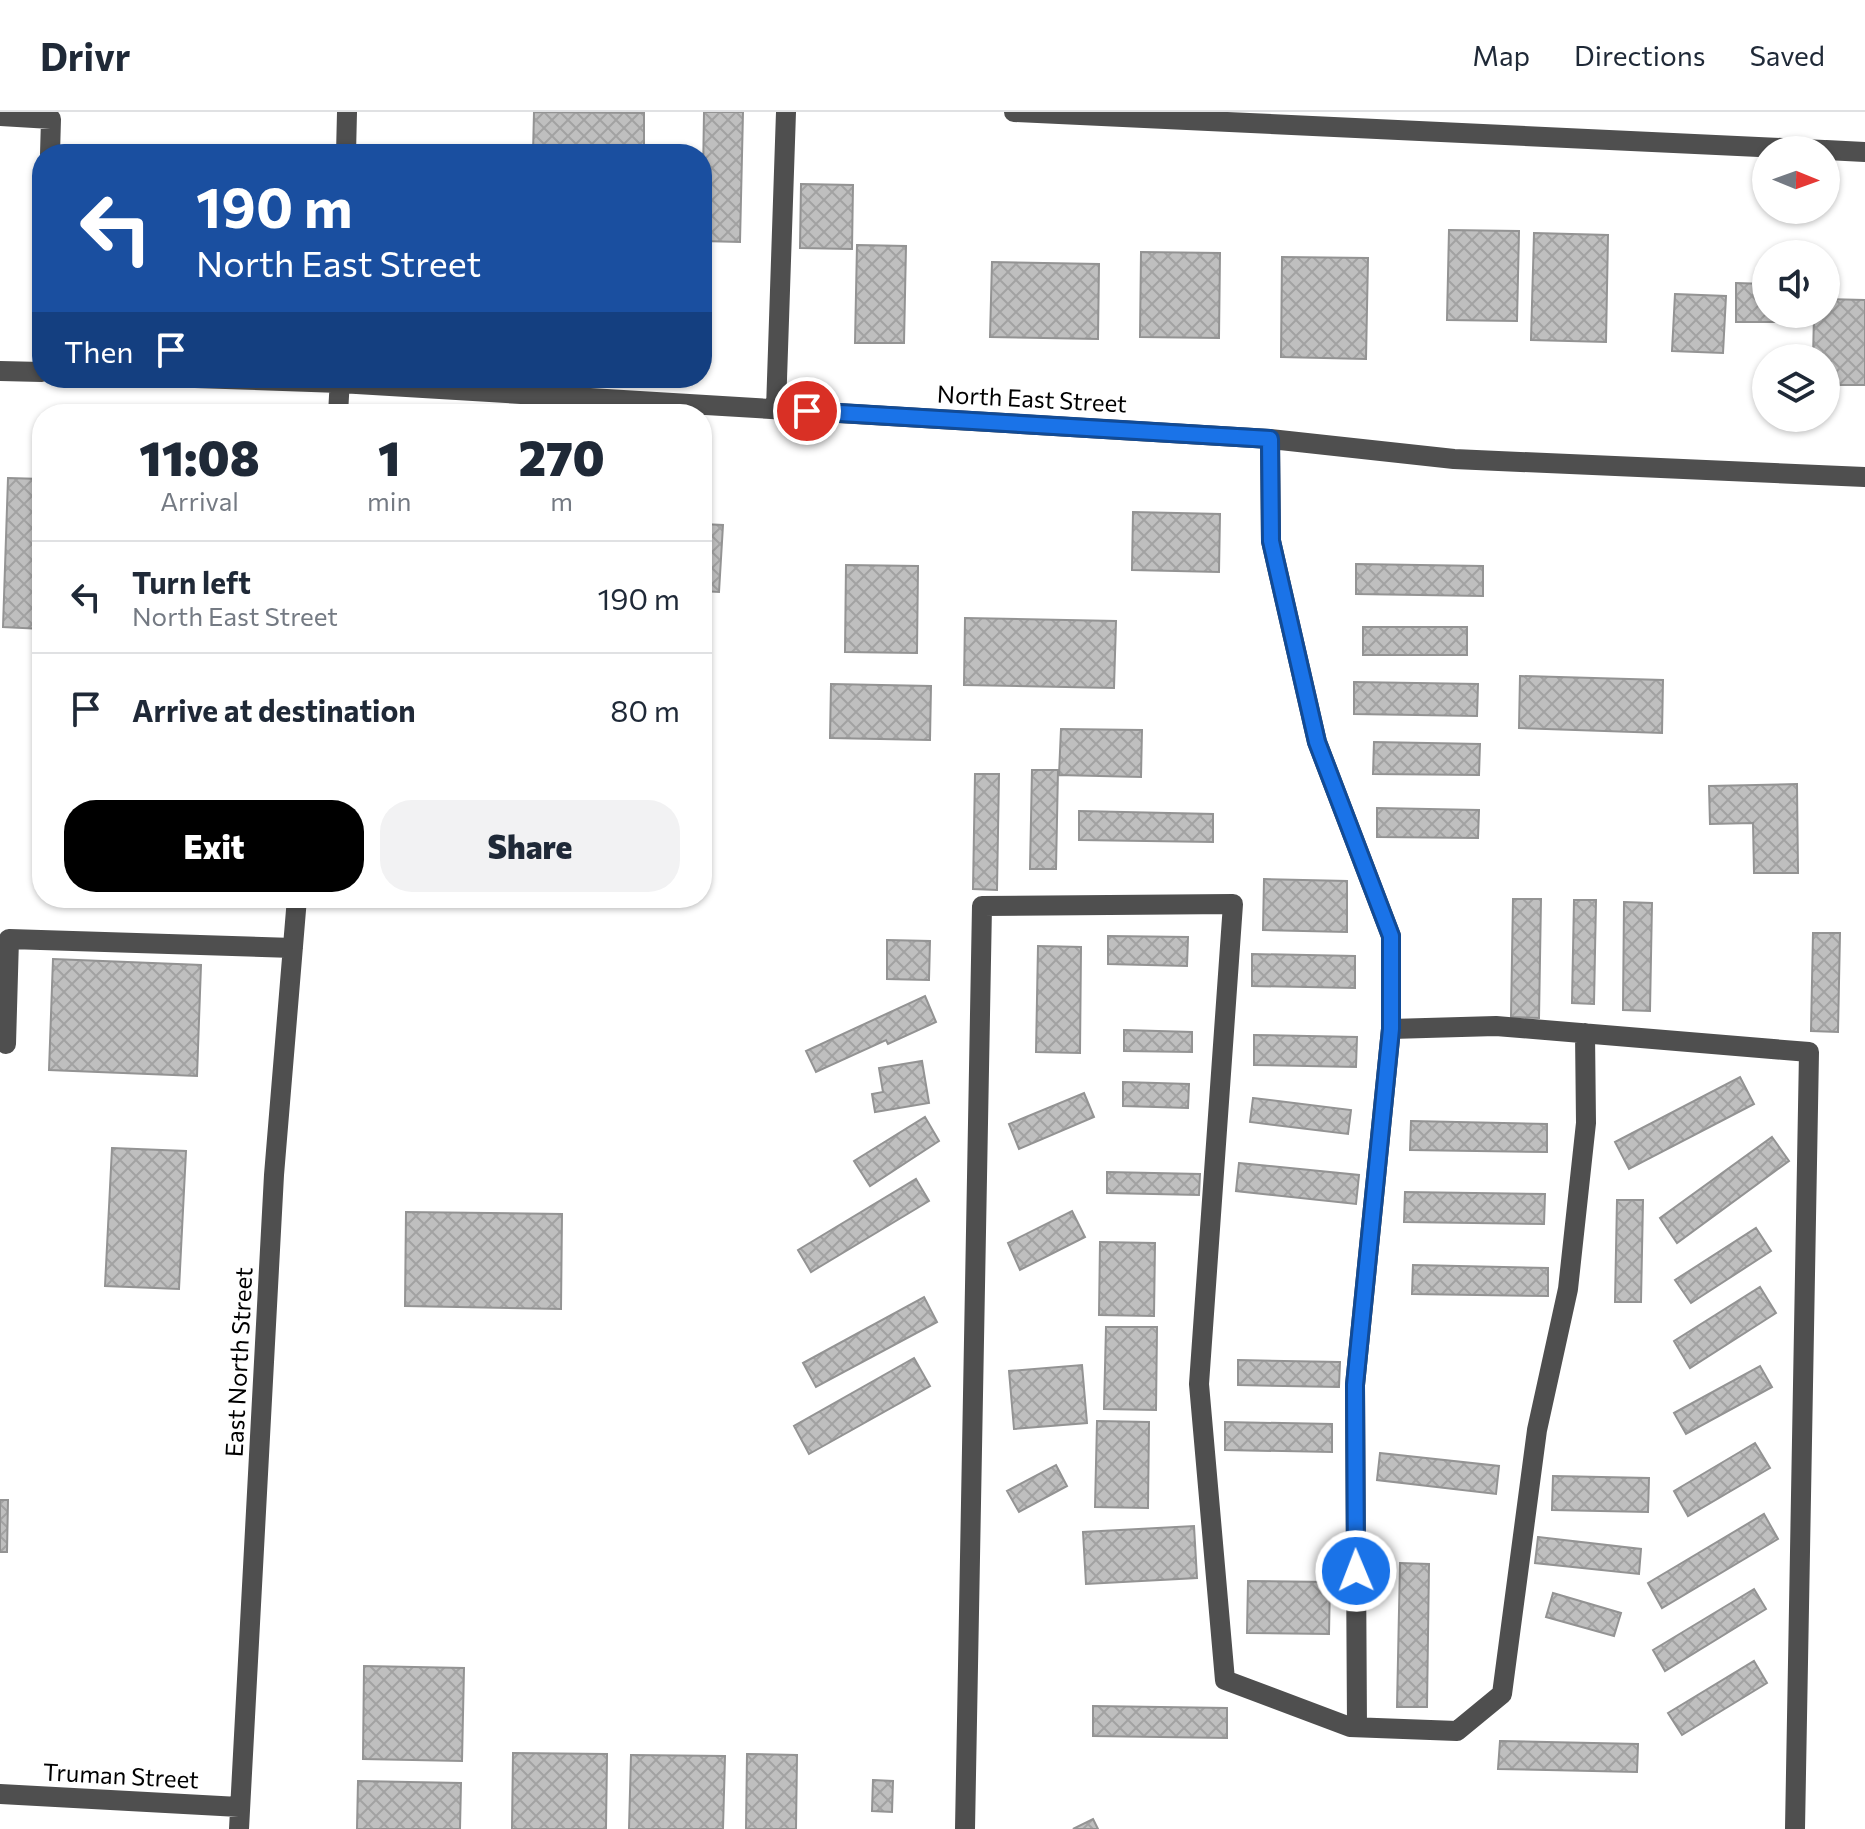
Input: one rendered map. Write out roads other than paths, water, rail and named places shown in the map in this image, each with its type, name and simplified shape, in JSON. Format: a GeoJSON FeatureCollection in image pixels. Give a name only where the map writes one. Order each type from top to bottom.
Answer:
{"type":"FeatureCollection","features":[{"type":"Feature","properties":{"kind":"street"},"geometry":{"type":"LineString","coordinates":[[346,144],[347,112]]}},
{"type":"Feature","properties":{"kind":"street"},"geometry":{"type":"LineString","coordinates":[[776,409],[786,112]]}},
{"type":"Feature","properties":{"kind":"street"},"geometry":{"type":"LineString","coordinates":[[1014,112],[1752,147]]}},
{"type":"Feature","properties":{"kind":"street"},"geometry":{"type":"LineString","coordinates":[[0,116],[51,119],[50,144]]}},
{"type":"Feature","properties":{"kind":"street"},"geometry":{"type":"LineString","coordinates":[[1840,151],[1865,152]]}},
{"type":"Feature","properties":{"kind":"street"},"geometry":{"type":"LineString","coordinates":[[0,371],[32,372]]}},
{"type":"Feature","properties":{"kind":"street","name":"North East Street"},"geometry":{"type":"LineString","coordinates":[[449,388],[698,404]]}},
{"type":"Feature","properties":{"kind":"street","name":"North East Street"},"geometry":{"type":"LineString","coordinates":[[712,405],[1270,439],[1454,459],[1865,477]]}},
{"type":"Feature","properties":{"kind":"street"},"geometry":{"type":"LineString","coordinates":[[1270,439],[1271,541],[1317,742],[1391,936],[1391,1029],[1355,1385],[1357,1727]]}},
{"type":"Feature","properties":{"kind":"street"},"geometry":{"type":"LineString","coordinates":[[965,1829],[982,906],[1233,904],[1199,1384],[1225,1680],[1350,1727],[1457,1731],[1502,1694],[1537,1430],[1568,1289],[1586,1123],[1585,1033]]}},
{"type":"Feature","properties":{"kind":"street","name":"East North Street"},"geometry":{"type":"LineString","coordinates":[[239,1829],[274,1175],[296,908]]}},
{"type":"Feature","properties":{"kind":"street"},"geometry":{"type":"LineString","coordinates":[[6,1044],[9,939],[293,948]]}},
{"type":"Feature","properties":{"kind":"street"},"geometry":{"type":"LineString","coordinates":[[1391,1029],[1496,1026],[1809,1052],[1795,1829]]}},
{"type":"Feature","properties":{"kind":"street","name":"Truman Street"},"geometry":{"type":"LineString","coordinates":[[0,1794],[239,1807]]}}]}
